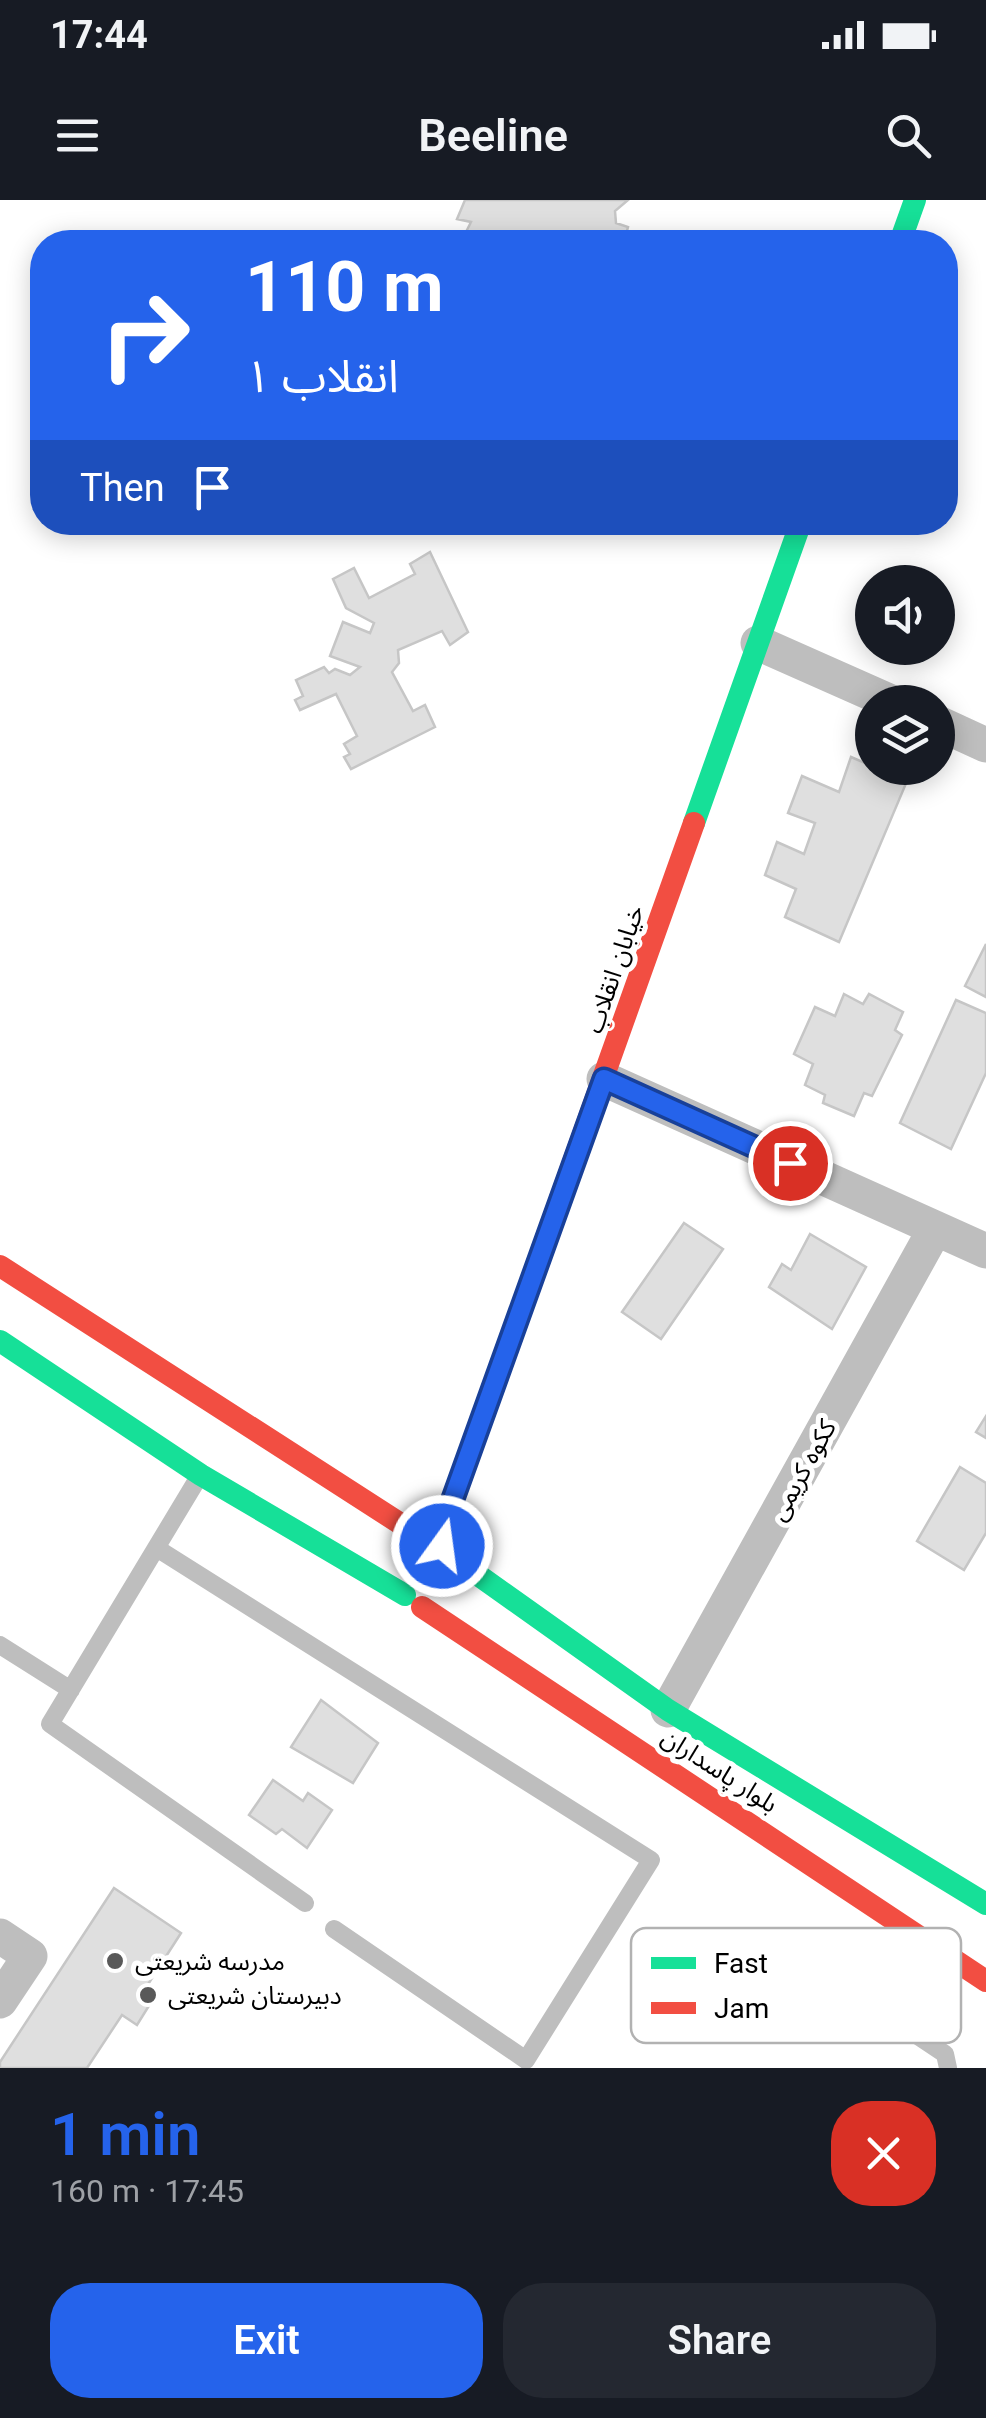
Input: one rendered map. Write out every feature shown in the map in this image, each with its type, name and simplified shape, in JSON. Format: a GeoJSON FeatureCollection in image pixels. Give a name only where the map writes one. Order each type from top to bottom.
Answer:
{"type":"FeatureCollection","features":[{"type":"Feature","properties":{"kind":"main road"},"geometry":{"type":"LineString","coordinates":[[904,230],[915,200]]}},
{"type":"Feature","properties":{"kind":"main road","name":"خیابان انقلاب"},"geometry":{"type":"LineString","coordinates":[[443,1550],[450,1507],[796,535]]}},
{"type":"Feature","properties":{"kind":"main road","name":"بلوار پاسداران"},"geometry":{"type":"LineString","coordinates":[[0,1266],[443,1550],[668,1710],[986,1904]]}},
{"type":"Feature","properties":{"kind":"main road","name":"بلوار پاسداران"},"geometry":{"type":"LineString","coordinates":[[0,1342],[200,1474],[413,1601],[906,1928]]}},
{"type":"Feature","properties":{"kind":"main road"},"geometry":{"type":"LineString","coordinates":[[422,1545],[443,1550],[460,1580],[454,1594],[443,1605],[413,1601],[398,1576],[402,1561],[422,1545]]}},
{"type":"Feature","properties":{"kind":"main road","name":"بلوار پاسداران"},"geometry":{"type":"LineString","coordinates":[[961,1964],[986,1981]]}},
{"type":"Feature","properties":{"kind":"street"},"geometry":{"type":"LineString","coordinates":[[758,643],[855,686]]}},
{"type":"Feature","properties":{"kind":"street"},"geometry":{"type":"LineString","coordinates":[[955,731],[986,745]]}},
{"type":"Feature","properties":{"kind":"street"},"geometry":{"type":"LineString","coordinates":[[604,1079],[986,1251]]}},
{"type":"Feature","properties":{"kind":"street","name":"ککوه کریمی"},"geometry":{"type":"LineString","coordinates":[[668,1710],[936,1229]]}},
{"type":"Feature","properties":{"kind":"street"},"geometry":{"type":"LineString","coordinates":[[0,1936],[30,1956],[0,2001]]}},
{"type":"Feature","properties":{"kind":"lane"},"geometry":{"type":"LineString","coordinates":[[200,1474],[50,1724],[305,1903]]}},
{"type":"Feature","properties":{"kind":"lane"},"geometry":{"type":"LineString","coordinates":[[158,1549],[652,1860],[526,2060],[334,1928]]}},
{"type":"Feature","properties":{"kind":"lane"},"geometry":{"type":"LineString","coordinates":[[0,1645],[71,1690]]}},
{"type":"Feature","properties":{"kind":"lane"},"geometry":{"type":"LineString","coordinates":[[929,2043],[946,2054],[948,2068]]}},
{"type":"Feature","properties":{"kind":"building"},"geometry":{"type":"Polygon","coordinates":[[[465,200],[628,200],[615,211],[616,223],[627,230],[467,230],[471,222],[457,219],[465,200]]]}},
{"type":"Feature","properties":{"kind":"building"},"geometry":{"type":"Polygon","coordinates":[[[430,552],[468,632],[450,645],[442,631],[398,650],[399,663],[392,672],[413,711],[425,705],[435,727],[351,769],[344,757],[350,754],[344,744],[357,736],[336,694],[300,710],[295,700],[303,696],[296,680],[324,667],[329,673],[335,669],[350,675],[360,667],[330,656],[343,622],[370,633],[374,623],[346,608],[333,579],[354,568],[369,598],[415,574],[410,564],[430,552]]]}},
{"type":"Feature","properties":{"kind":"building"},"geometry":{"type":"Polygon","coordinates":[[[851,757],[855,759],[855,785],[905,785],[839,942],[785,917],[796,889],[765,875],[777,842],[804,854],[815,823],[788,813],[802,776],[839,792],[851,757]]]}},
{"type":"Feature","properties":{"kind":"building"},"geometry":{"type":"Polygon","coordinates":[[[986,944],[986,997],[965,986],[986,944]]]}},
{"type":"Feature","properties":{"kind":"building"},"geometry":{"type":"Polygon","coordinates":[[[844,994],[863,1004],[869,994],[903,1012],[895,1030],[902,1035],[872,1096],[864,1093],[854,1116],[823,1103],[825,1095],[805,1085],[813,1064],[794,1054],[815,1007],[835,1016],[844,994]]]}},
{"type":"Feature","properties":{"kind":"building"},"geometry":{"type":"Polygon","coordinates":[[[956,1000],[986,1013],[986,1073],[951,1149],[900,1123],[956,1000]]]}},
{"type":"Feature","properties":{"kind":"building"},"geometry":{"type":"Polygon","coordinates":[[[684,1223],[723,1249],[661,1339],[622,1312],[684,1223]]]}},
{"type":"Feature","properties":{"kind":"building"},"geometry":{"type":"Polygon","coordinates":[[[810,1234],[866,1267],[832,1329],[769,1287],[782,1264],[791,1270],[810,1234]]]}},
{"type":"Feature","properties":{"kind":"building"},"geometry":{"type":"Polygon","coordinates":[[[986,1416],[986,1438],[976,1432],[986,1416]]]}},
{"type":"Feature","properties":{"kind":"building"},"geometry":{"type":"Polygon","coordinates":[[[960,1467],[986,1483],[986,1533],[964,1570],[917,1541],[960,1467]]]}},
{"type":"Feature","properties":{"kind":"building"},"geometry":{"type":"Polygon","coordinates":[[[321,1700],[378,1743],[353,1783],[291,1747],[321,1700]]]}},
{"type":"Feature","properties":{"kind":"building"},"geometry":{"type":"Polygon","coordinates":[[[273,1780],[303,1801],[308,1793],[332,1810],[307,1848],[282,1829],[276,1834],[249,1815],[273,1780]]]}},
{"type":"Feature","properties":{"kind":"building","name":"مدرسه شریعتی"},"geometry":{"type":"Polygon","coordinates":[[[114,1888],[181,1933],[145,1989],[155,1996],[137,2025],[122,2015],[87,2068],[0,2068],[0,2062],[114,1888]]]}},
{"type":"Feature","properties":{"kind":"traffic: fast"},"geometry":{"type":"LineString","coordinates":[[904,230],[915,200]]}},
{"type":"Feature","properties":{"kind":"traffic: fast"},"geometry":{"type":"LineString","coordinates":[[694,823],[796,535]]}},
{"type":"Feature","properties":{"kind":"traffic: fast"},"geometry":{"type":"LineString","coordinates":[[0,1341],[201,1475],[405,1595]]}},
{"type":"Feature","properties":{"kind":"traffic: fast"},"geometry":{"type":"LineString","coordinates":[[457,1560],[668,1710],[986,1904]]}},
{"type":"Feature","properties":{"kind":"traffic: jam"},"geometry":{"type":"LineString","coordinates":[[442,1547],[450,1507],[694,823]]}},
{"type":"Feature","properties":{"kind":"traffic: jam"},"geometry":{"type":"LineString","coordinates":[[0,1266],[432,1544]]}},
{"type":"Feature","properties":{"kind":"traffic: jam"},"geometry":{"type":"LineString","coordinates":[[422,1607],[906,1928]]}},
{"type":"Feature","properties":{"kind":"traffic: jam"},"geometry":{"type":"LineString","coordinates":[[961,1964],[986,1981]]}},
{"type":"Feature","properties":{"kind":"place","name":"مدرسه شریعتی"},"geometry":{"type":"Point","coordinates":[115,1961]}},
{"type":"Feature","properties":{"kind":"place","name":"دبیرستان شریعتی"},"geometry":{"type":"Point","coordinates":[148,1995]}},
{"type":"Feature","properties":{"kind":"route"},"geometry":{"type":"LineString","coordinates":[[442,1546],[450,1507],[604,1079],[790,1163]]}}]}
